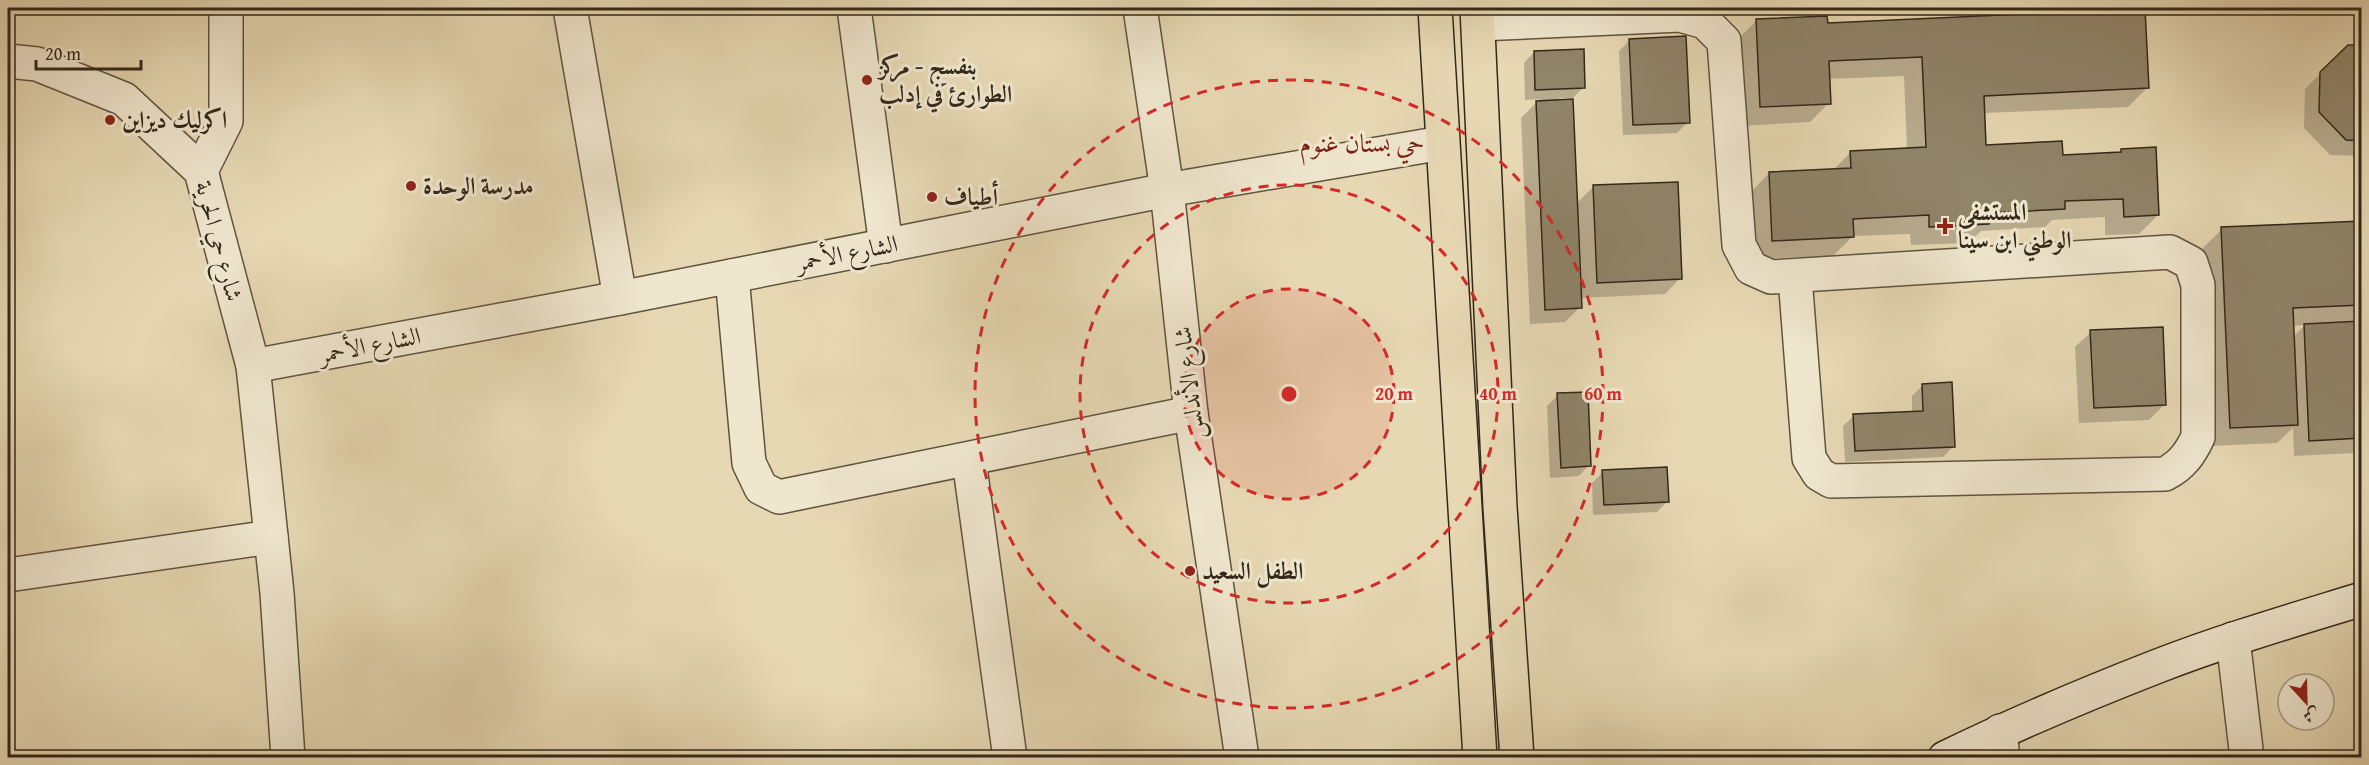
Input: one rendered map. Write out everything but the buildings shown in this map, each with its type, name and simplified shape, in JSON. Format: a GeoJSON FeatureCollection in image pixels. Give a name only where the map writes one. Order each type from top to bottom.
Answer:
{"type":"FeatureCollection","features":[{"type":"Feature","properties":{"kind":"main road"},"geometry":{"type":"LineString","coordinates":[[1435,8],[1480,758]]}},
{"type":"Feature","properties":{"kind":"main road"},"geometry":{"type":"LineString","coordinates":[[1478,16],[1500,507],[1517,758]]}},
{"type":"Feature","properties":{"kind":"street"},"geometry":{"type":"LineString","coordinates":[[201,171],[226,121],[226,8]]}},
{"type":"Feature","properties":{"kind":"street"},"geometry":{"type":"LineString","coordinates":[[570,8],[620,298]]}},
{"type":"Feature","properties":{"kind":"street"},"geometry":{"type":"LineString","coordinates":[[854,8],[886,246]]}},
{"type":"Feature","properties":{"kind":"street","name":"شارع الأندلس"},"geometry":{"type":"LineString","coordinates":[[1140,8],[1167,190],[1191,413],[1242,758]]}},
{"type":"Feature","properties":{"kind":"street"},"geometry":{"type":"LineString","coordinates":[[1478,16],[1680,15],[1705,22],[1724,41],[1739,245],[1751,268],[1772,277],[2170,252],[2191,263],[2198,285],[2198,437],[2189,456],[2178,468],[2165,474],[1831,481],[1819,474],[1809,458],[1795,277]]}},
{"type":"Feature","properties":{"kind":"street","name":"شارع حي الحرية"},"geometry":{"type":"LineString","coordinates":[[8,61],[38,64],[124,99],[201,171],[253,366],[271,537],[288,758]]}},
{"type":"Feature","properties":{"kind":"street","name":"الشارع الأحمر"},"geometry":{"type":"LineString","coordinates":[[253,366],[620,298],[1167,190],[1442,143]]}},
{"type":"Feature","properties":{"kind":"street"},"geometry":{"type":"LineString","coordinates":[[732,276],[749,463],[761,488],[779,497],[1191,413]]}},
{"type":"Feature","properties":{"kind":"street"},"geometry":{"type":"LineString","coordinates":[[969,460],[1010,758]]}},
{"type":"Feature","properties":{"kind":"street"},"geometry":{"type":"LineString","coordinates":[[8,575],[271,537]]}},
{"type":"Feature","properties":{"kind":"street"},"geometry":{"type":"LineString","coordinates":[[1945,758],[2001,744],[2159,666],[2233,639],[2361,599]]}},
{"type":"Feature","properties":{"kind":"street"},"geometry":{"type":"LineString","coordinates":[[2233,639],[2247,758]]}},
{"type":"Feature","properties":{"kind":"place","name":"بنفسج - مركز الطوارئ في إدلب"},"geometry":{"type":"Point","coordinates":[867,80]}},
{"type":"Feature","properties":{"kind":"place","name":"اكرليك ديزاين"},"geometry":{"type":"Point","coordinates":[110,120]}},
{"type":"Feature","properties":{"kind":"place","name":"مدرسة الوحدة"},"geometry":{"type":"Point","coordinates":[411,186]}},
{"type":"Feature","properties":{"kind":"place","name":"أطياف"},"geometry":{"type":"Point","coordinates":[932,197]}},
{"type":"Feature","properties":{"kind":"place","name":"المستشفى الوطني ابن سينا"},"geometry":{"type":"Point","coordinates":[1945,226]}},
{"type":"Feature","properties":{"kind":"place","name":"الطفل السعيد"},"geometry":{"type":"Point","coordinates":[1190,571]}},
{"type":"Feature","properties":{"kind":"district","name":"حي بستان غنوم"},"geometry":{"type":"Point","coordinates":[1362,143]}}]}
